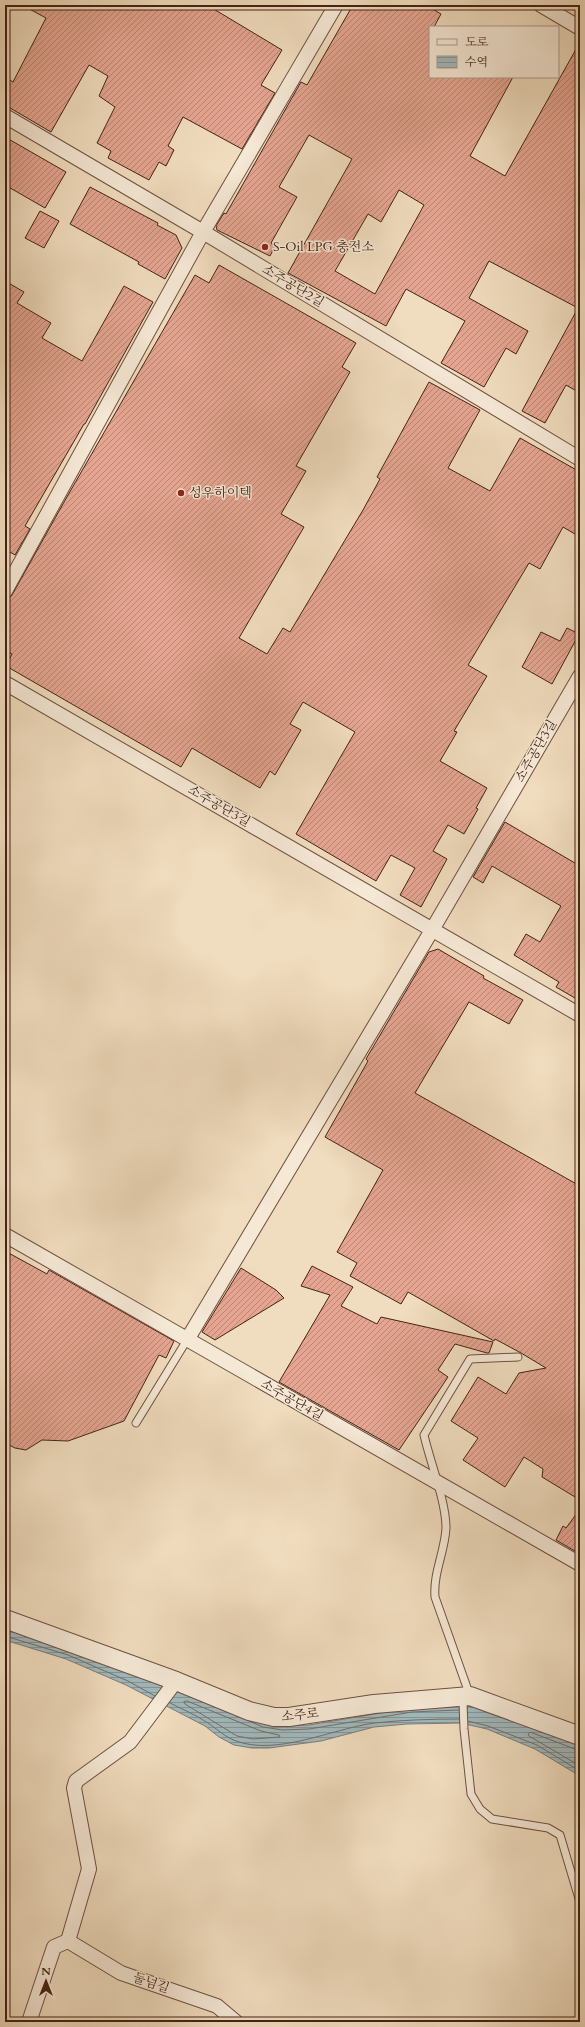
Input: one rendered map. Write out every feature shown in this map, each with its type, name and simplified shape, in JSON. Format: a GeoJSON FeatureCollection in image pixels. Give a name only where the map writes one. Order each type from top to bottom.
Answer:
{"type":"FeatureCollection","features":[{"type":"Feature","properties":{"kind":"street"},"geometry":{"type":"LineString","coordinates":[[5,592],[203,232],[336,5]]}},
{"type":"Feature","properties":{"kind":"street"},"geometry":{"type":"LineString","coordinates":[[541,5],[580,28]]}},
{"type":"Feature","properties":{"kind":"street","name":"소주공단2길"},"geometry":{"type":"LineString","coordinates":[[5,116],[203,232],[580,460]]}},
{"type":"Feature","properties":{"kind":"street","name":"소주공단3길"},"geometry":{"type":"LineString","coordinates":[[432,930],[580,676]]}},
{"type":"Feature","properties":{"kind":"street","name":"소주공단3길"},"geometry":{"type":"LineString","coordinates":[[5,683],[580,1015]]}},
{"type":"Feature","properties":{"kind":"street"},"geometry":{"type":"LineString","coordinates":[[187,1340],[432,930]]}},
{"type":"Feature","properties":{"kind":"street","name":"소주공단4길"},"geometry":{"type":"LineString","coordinates":[[5,1235],[436,1483],[580,1564]]}},
{"type":"Feature","properties":{"kind":"street","name":"소주로"},"geometry":{"type":"LineString","coordinates":[[5,1619],[176,1681],[249,1711],[274,1717],[290,1717],[389,1703],[470,1696],[580,1736]]}},
{"type":"Feature","properties":{"kind":"street"},"geometry":{"type":"LineString","coordinates":[[29,2022],[54,1947],[68,1941],[89,1869],[74,1788],[76,1781],[130,1742],[176,1681]]}},
{"type":"Feature","properties":{"kind":"street","name":"둘넘길"},"geometry":{"type":"LineString","coordinates":[[68,1941],[121,1973],[217,2006],[236,2022]]}},
{"type":"Feature","properties":{"kind":"lane"},"geometry":{"type":"LineString","coordinates":[[136,1423],[187,1340]]}},
{"type":"Feature","properties":{"kind":"lane"},"geometry":{"type":"LineString","coordinates":[[518,1357],[470,1359],[424,1435],[436,1483],[445,1509],[446,1529],[434,1584],[435,1597],[470,1696],[463,1702],[464,1729],[471,1794],[480,1809],[492,1819],[548,1828],[560,1835],[580,1902]]}},
{"type":"Feature","properties":{"kind":"water"},"geometry":{"type":"Polygon","coordinates":[[[5,1624],[264,1723],[284,1726],[309,1725],[411,1708],[456,1706],[485,1707],[580,1743],[580,1776],[535,1749],[487,1729],[461,1723],[407,1724],[374,1727],[321,1741],[269,1748],[252,1748],[234,1745],[219,1737],[205,1726],[126,1685],[66,1659],[5,1640],[5,1624]]]}},
{"type":"Feature","properties":{"kind":"building"},"geometry":{"type":"Polygon","coordinates":[[[22,5],[207,5],[282,50],[261,85],[275,93],[242,149],[183,117],[168,146],[174,150],[166,166],[159,162],[149,180],[108,158],[111,151],[97,143],[115,107],[99,96],[108,76],[89,65],[51,132],[5,105],[5,77],[13,82],[46,18],[22,5]]]}},
{"type":"Feature","properties":{"kind":"building"},"geometry":{"type":"Polygon","coordinates":[[[353,5],[426,5],[441,14],[435,26],[429,26],[429,78],[512,78],[470,156],[505,176],[580,42],[580,393],[566,385],[545,423],[522,411],[578,308],[489,261],[469,298],[528,331],[516,354],[506,348],[484,387],[441,363],[465,321],[406,289],[386,326],[288,273],[352,159],[309,135],[279,187],[297,197],[271,243],[275,246],[270,256],[217,230],[216,226],[224,213],[226,214],[301,82],[307,85],[353,5]],[[399,190],[381,222],[368,214],[335,271],[375,294],[424,205],[399,190]]]}},
{"type":"Feature","properties":{"kind":"building"},"geometry":{"type":"Polygon","coordinates":[[[5,137],[66,172],[45,208],[5,185],[5,137]]]}},
{"type":"Feature","properties":{"kind":"building"},"geometry":{"type":"Polygon","coordinates":[[[90,187],[158,223],[157,225],[176,235],[182,248],[165,279],[138,264],[139,262],[70,224],[90,187]]]}},
{"type":"Feature","properties":{"kind":"building"},"geometry":{"type":"Polygon","coordinates":[[[40,211],[59,221],[44,248],[25,238],[40,211]]]}},
{"type":"Feature","properties":{"kind":"building"},"geometry":{"type":"Polygon","coordinates":[[[219,265],[356,343],[342,367],[350,372],[296,466],[306,471],[281,514],[304,527],[239,638],[267,654],[283,628],[290,632],[363,510],[380,479],[377,477],[429,382],[480,410],[448,468],[490,491],[520,438],[580,472],[580,537],[563,527],[540,569],[529,563],[468,665],[487,676],[454,731],[457,732],[440,761],[487,788],[476,808],[478,809],[464,834],[448,825],[433,851],[447,859],[421,907],[400,895],[415,868],[391,855],[376,881],[296,834],[355,732],[303,702],[290,724],[301,730],[275,775],[270,771],[260,788],[192,748],[181,767],[6,666],[12,654],[5,650],[5,603],[12,595],[195,275],[209,283],[219,265]]]}},
{"type":"Feature","properties":{"kind":"building"},"geometry":{"type":"Polygon","coordinates":[[[5,281],[24,292],[17,303],[51,323],[42,338],[82,361],[124,286],[153,302],[85,424],[25,526],[30,529],[15,555],[5,549],[5,281]]]}},
{"type":"Feature","properties":{"kind":"building"},"geometry":{"type":"Polygon","coordinates":[[[567,628],[579,634],[552,684],[522,667],[541,632],[560,641],[567,628]]]}},
{"type":"Feature","properties":{"kind":"building"},"geometry":{"type":"Polygon","coordinates":[[[505,822],[580,866],[580,1001],[556,987],[559,982],[514,955],[526,934],[540,942],[561,906],[492,866],[483,883],[473,877],[505,822]]]}},
{"type":"Feature","properties":{"kind":"building"},"geometry":{"type":"Polygon","coordinates":[[[438,949],[484,976],[483,978],[523,1000],[509,1024],[469,1002],[415,1093],[580,1186],[580,1500],[542,1477],[543,1469],[524,1457],[505,1487],[463,1460],[478,1438],[451,1421],[478,1377],[506,1394],[519,1373],[546,1368],[495,1339],[494,1341],[408,1292],[401,1304],[350,1276],[357,1263],[337,1252],[383,1170],[325,1137],[368,1061],[366,1059],[429,952],[438,949]]]}},
{"type":"Feature","properties":{"kind":"building"},"geometry":{"type":"Polygon","coordinates":[[[5,1251],[47,1274],[49,1270],[174,1341],[166,1358],[159,1355],[124,1421],[68,1441],[42,1440],[26,1450],[15,1448],[5,1443],[5,1251]]]}},
{"type":"Feature","properties":{"kind":"building"},"geometry":{"type":"Polygon","coordinates":[[[312,1266],[353,1287],[341,1306],[377,1324],[381,1317],[493,1342],[489,1353],[455,1344],[438,1370],[448,1377],[399,1450],[279,1382],[330,1295],[301,1286],[312,1266]]]}},
{"type":"Feature","properties":{"kind":"building"},"geometry":{"type":"Polygon","coordinates":[[[241,1268],[276,1290],[284,1298],[215,1340],[202,1332],[241,1268]]]}},
{"type":"Feature","properties":{"kind":"building"},"geometry":{"type":"Polygon","coordinates":[[[580,1509],[580,1554],[556,1540],[563,1526],[566,1528],[580,1509]]]}},
{"type":"Feature","properties":{"kind":"place","name":"S-Oil LPG 충전소"},"geometry":{"type":"Point","coordinates":[265,247]}},
{"type":"Feature","properties":{"kind":"place","name":"성우하이텍"},"geometry":{"type":"Point","coordinates":[181,493]}}]}
